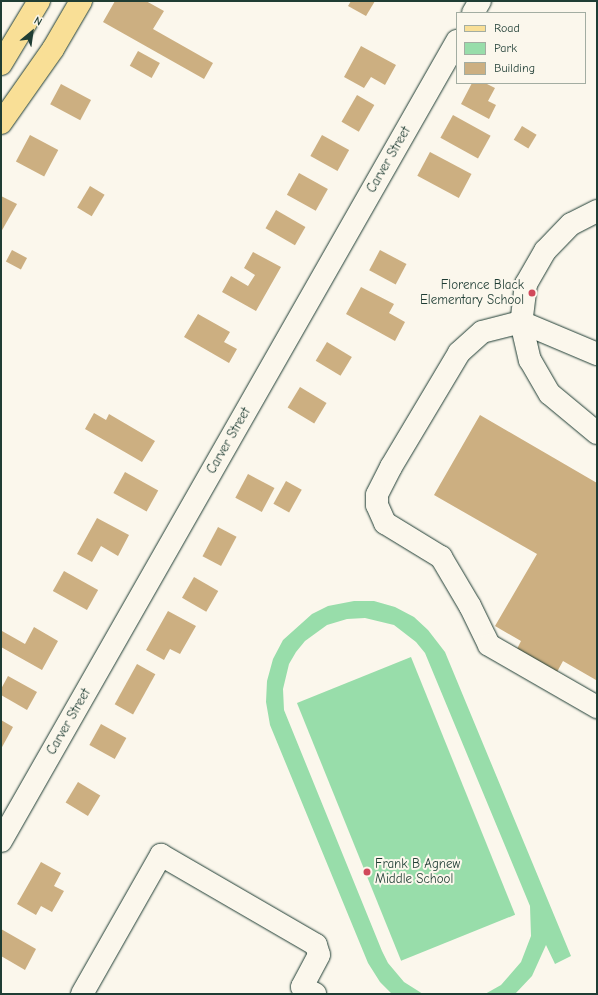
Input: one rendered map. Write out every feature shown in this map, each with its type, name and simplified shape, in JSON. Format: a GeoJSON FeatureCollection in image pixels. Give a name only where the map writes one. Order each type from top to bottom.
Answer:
{"type":"FeatureCollection","features":[{"type":"Feature","properties":{"kind":"main road"},"geometry":{"type":"LineString","coordinates":[[1,64],[39,1]]}},
{"type":"Feature","properties":{"kind":"main road"},"geometry":{"type":"LineString","coordinates":[[1,124],[53,49],[81,1]]}},
{"type":"Feature","properties":{"kind":"street"},"geometry":{"type":"LineString","coordinates":[[474,12],[480,1]]}},
{"type":"Feature","properties":{"kind":"street","name":"Carver Street"},"geometry":{"type":"LineString","coordinates":[[1,841],[456,43]]}},
{"type":"Feature","properties":{"kind":"street"},"geometry":{"type":"LineString","coordinates":[[597,211],[571,224],[545,251],[526,284],[522,322],[530,360],[550,394],[597,433]]}},
{"type":"Feature","properties":{"kind":"street"},"geometry":{"type":"LineString","coordinates":[[597,354],[522,322],[482,332],[459,353],[391,467],[377,495],[377,506],[385,523],[441,557],[470,606],[489,645],[597,707]]}},
{"type":"Feature","properties":{"kind":"street"},"geometry":{"type":"LineString","coordinates":[[82,994],[161,855],[316,945],[319,955],[302,987],[315,994]]}},
{"type":"Feature","properties":{"kind":"green space"},"geometry":{"type":"Polygon","coordinates":[[[354,601],[374,601],[395,607],[414,617],[428,630],[445,652],[571,956],[555,964],[546,945],[532,976],[515,994],[485,994],[501,985],[521,962],[531,936],[530,906],[425,653],[416,642],[394,625],[365,618],[347,619],[327,625],[305,641],[296,652],[289,664],[283,689],[284,710],[382,951],[388,963],[404,982],[423,994],[392,994],[380,982],[368,963],[270,725],[266,702],[267,681],[273,659],[283,640],[312,614],[328,606],[354,601]]]}},
{"type":"Feature","properties":{"kind":"green space"},"geometry":{"type":"Polygon","coordinates":[[[411,657],[515,915],[401,961],[297,703],[411,657]]]}},
{"type":"Feature","properties":{"kind":"building"},"geometry":{"type":"Polygon","coordinates":[[[115,1],[146,1],[164,11],[153,29],[213,63],[204,79],[103,22],[115,1]]]}},
{"type":"Feature","properties":{"kind":"building"},"geometry":{"type":"Polygon","coordinates":[[[351,1],[375,1],[366,16],[348,6],[351,1]]]}},
{"type":"Feature","properties":{"kind":"building"},"geometry":{"type":"Polygon","coordinates":[[[361,46],[396,65],[385,85],[371,77],[364,88],[344,77],[361,46]]]}},
{"type":"Feature","properties":{"kind":"building"},"geometry":{"type":"Polygon","coordinates":[[[138,51],[160,63],[152,78],[130,66],[138,51]]]}},
{"type":"Feature","properties":{"kind":"building"},"geometry":{"type":"Polygon","coordinates":[[[61,84],[91,100],[80,120],[50,104],[61,84]]]}},
{"type":"Feature","properties":{"kind":"building"},"geometry":{"type":"Polygon","coordinates":[[[471,84],[487,84],[495,88],[488,101],[496,105],[489,119],[461,104],[471,84]]]}},
{"type":"Feature","properties":{"kind":"building"},"geometry":{"type":"Polygon","coordinates":[[[357,95],[374,105],[359,132],[342,122],[357,95]]]}},
{"type":"Feature","properties":{"kind":"building"},"geometry":{"type":"Polygon","coordinates":[[[453,115],[491,136],[478,159],[440,138],[453,115]]]}},
{"type":"Feature","properties":{"kind":"building"},"geometry":{"type":"Polygon","coordinates":[[[522,126],[537,135],[528,148],[514,140],[522,126]]]}},
{"type":"Feature","properties":{"kind":"building"},"geometry":{"type":"Polygon","coordinates":[[[30,135],[58,150],[44,177],[16,161],[30,135]]]}},
{"type":"Feature","properties":{"kind":"building"},"geometry":{"type":"Polygon","coordinates":[[[322,135],[349,150],[337,171],[310,156],[322,135]]]}},
{"type":"Feature","properties":{"kind":"building"},"geometry":{"type":"Polygon","coordinates":[[[430,152],[471,174],[459,198],[417,176],[430,152]]]}},
{"type":"Feature","properties":{"kind":"building"},"geometry":{"type":"Polygon","coordinates":[[[299,173],[328,189],[316,211],[287,195],[299,173]]]}},
{"type":"Feature","properties":{"kind":"building"},"geometry":{"type":"Polygon","coordinates":[[[90,186],[105,195],[92,216],[77,207],[90,186]]]}},
{"type":"Feature","properties":{"kind":"building"},"geometry":{"type":"Polygon","coordinates":[[[1,196],[17,204],[1,232],[1,196]]]}},
{"type":"Feature","properties":{"kind":"building"},"geometry":{"type":"Polygon","coordinates":[[[276,210],[305,227],[295,245],[266,228],[276,210]]]}},
{"type":"Feature","properties":{"kind":"building"},"geometry":{"type":"Polygon","coordinates":[[[12,250],[27,258],[21,269],[6,261],[12,250]]]}},
{"type":"Feature","properties":{"kind":"building"},"geometry":{"type":"Polygon","coordinates":[[[380,250],[406,264],[396,284],[369,270],[380,250]]]}},
{"type":"Feature","properties":{"kind":"building"},"geometry":{"type":"Polygon","coordinates":[[[253,252],[281,267],[256,311],[222,292],[231,276],[248,286],[255,275],[244,268],[253,252]]]}},
{"type":"Feature","properties":{"kind":"building"},"geometry":{"type":"Polygon","coordinates":[[[361,287],[394,304],[389,313],[405,322],[395,341],[346,314],[361,287]]]}},
{"type":"Feature","properties":{"kind":"building"},"geometry":{"type":"Polygon","coordinates":[[[198,314],[230,332],[224,342],[237,349],[229,363],[184,337],[198,314]]]}},
{"type":"Feature","properties":{"kind":"building"},"geometry":{"type":"Polygon","coordinates":[[[327,342],[352,357],[341,376],[316,361],[327,342]]]}},
{"type":"Feature","properties":{"kind":"building"},"geometry":{"type":"Polygon","coordinates":[[[300,387],[327,403],[314,424],[288,408],[300,387]]]}},
{"type":"Feature","properties":{"kind":"building"},"geometry":{"type":"Polygon","coordinates":[[[94,413],[106,420],[109,414],[155,441],[142,462],[85,429],[94,413]]]}},
{"type":"Feature","properties":{"kind":"building"},"geometry":{"type":"Polygon","coordinates":[[[480,415],[597,483],[596,680],[563,661],[557,672],[517,649],[521,641],[495,626],[537,554],[434,495],[480,415]]]}},
{"type":"Feature","properties":{"kind":"building"},"geometry":{"type":"Polygon","coordinates":[[[125,472],[158,490],[147,511],[113,493],[125,472]]]}},
{"type":"Feature","properties":{"kind":"building"},"geometry":{"type":"Polygon","coordinates":[[[248,474],[274,488],[262,512],[235,498],[248,474]]]}},
{"type":"Feature","properties":{"kind":"building"},"geometry":{"type":"Polygon","coordinates":[[[286,481],[302,490],[289,512],[273,504],[286,481]]]}},
{"type":"Feature","properties":{"kind":"building"},"geometry":{"type":"Polygon","coordinates":[[[97,518],[129,535],[118,556],[101,546],[92,562],[77,554],[97,518]]]}},
{"type":"Feature","properties":{"kind":"building"},"geometry":{"type":"Polygon","coordinates":[[[218,527],[237,537],[221,566],[203,556],[218,527]]]}},
{"type":"Feature","properties":{"kind":"building"},"geometry":{"type":"Polygon","coordinates":[[[64,571],[98,590],[87,610],[53,591],[64,571]]]}},
{"type":"Feature","properties":{"kind":"building"},"geometry":{"type":"Polygon","coordinates":[[[194,577],[218,591],[206,612],[182,598],[194,577]]]}},
{"type":"Feature","properties":{"kind":"building"},"geometry":{"type":"Polygon","coordinates":[[[168,611],[196,626],[180,654],[170,649],[164,660],[146,650],[168,611]]]}},
{"type":"Feature","properties":{"kind":"building"},"geometry":{"type":"Polygon","coordinates":[[[34,627],[58,641],[42,670],[1,647],[2,631],[25,644],[34,627]]]}},
{"type":"Feature","properties":{"kind":"building"},"geometry":{"type":"Polygon","coordinates":[[[137,664],[155,674],[133,714],[115,704],[137,664]]]}},
{"type":"Feature","properties":{"kind":"building"},"geometry":{"type":"Polygon","coordinates":[[[8,676],[37,692],[27,710],[1,695],[1,689],[8,676]]]}},
{"type":"Feature","properties":{"kind":"building"},"geometry":{"type":"Polygon","coordinates":[[[1,720],[13,727],[1,749],[1,720]]]}},
{"type":"Feature","properties":{"kind":"building"},"geometry":{"type":"Polygon","coordinates":[[[101,724],[126,738],[115,759],[89,745],[101,724]]]}},
{"type":"Feature","properties":{"kind":"building"},"geometry":{"type":"Polygon","coordinates":[[[78,782],[100,795],[88,816],[66,803],[78,782]]]}},
{"type":"Feature","properties":{"kind":"building"},"geometry":{"type":"Polygon","coordinates":[[[41,862],[61,873],[54,886],[64,891],[52,912],[41,906],[36,915],[17,904],[41,862]]]}},
{"type":"Feature","properties":{"kind":"building"},"geometry":{"type":"Polygon","coordinates":[[[1,929],[36,949],[25,970],[1,956],[1,929]]]}},
{"type":"Feature","properties":{"kind":"place","name":"Florence Black Elementary School"},"geometry":{"type":"Point","coordinates":[532,293]}},
{"type":"Feature","properties":{"kind":"place","name":"Frank B Agnew Middle School"},"geometry":{"type":"Point","coordinates":[367,872]}}]}
